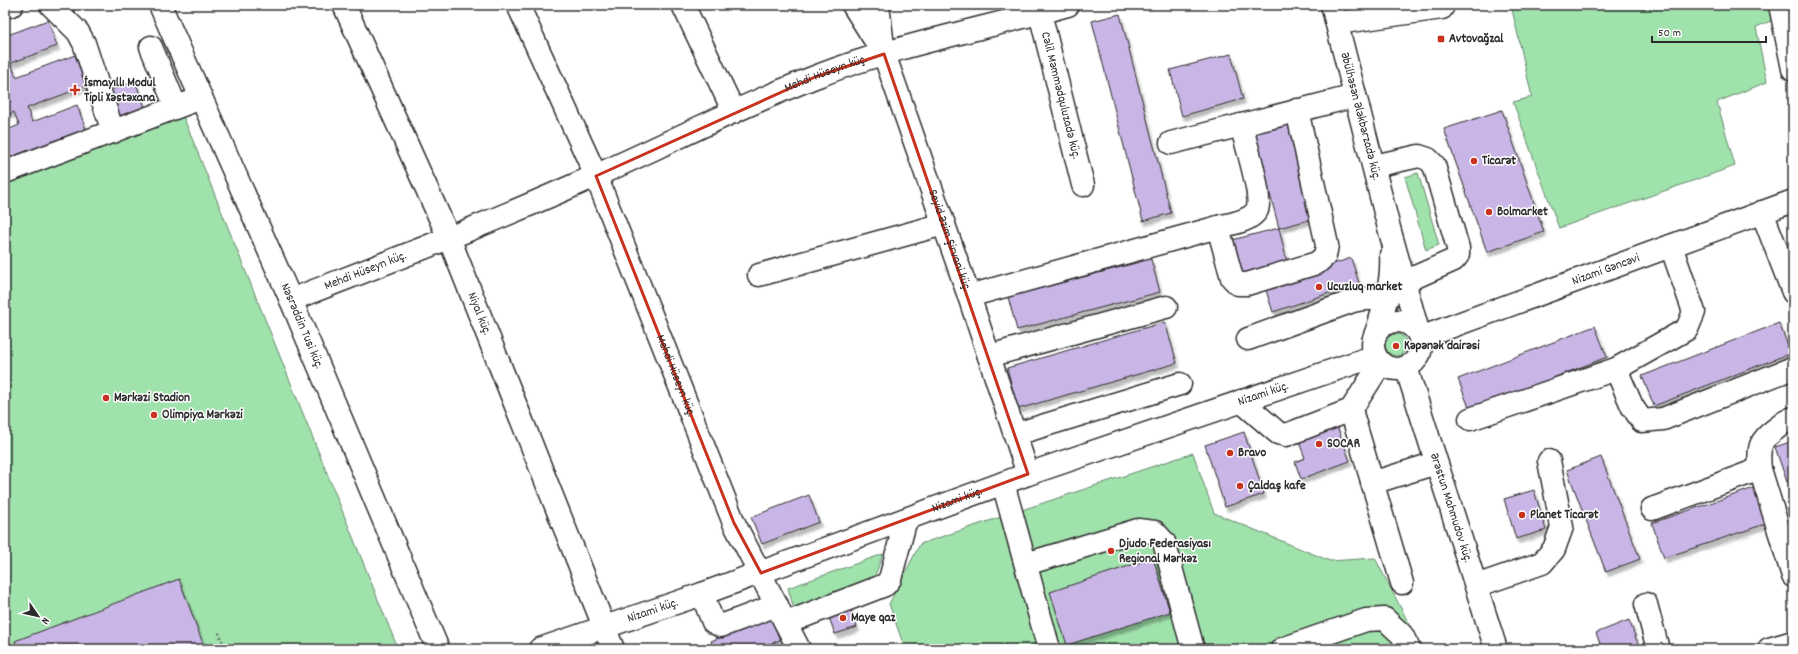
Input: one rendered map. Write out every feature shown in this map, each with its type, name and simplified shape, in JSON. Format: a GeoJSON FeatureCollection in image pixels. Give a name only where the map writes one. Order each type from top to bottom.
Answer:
{"type":"FeatureCollection","features":[{"type":"Feature","properties":{"kind":"main road"},"geometry":{"type":"LineString","coordinates":[[5,7],[12,5]]}},
{"type":"Feature","properties":{"kind":"main road"},"geometry":{"type":"LineString","coordinates":[[51,5],[78,32],[84,43],[113,132]]}},
{"type":"Feature","properties":{"kind":"main road","name":"Nəsrəddin Tusi küç."},"geometry":{"type":"LineString","coordinates":[[160,5],[291,300],[438,649]]}},
{"type":"Feature","properties":{"kind":"main road","name":"Niyal küç."},"geometry":{"type":"LineString","coordinates":[[344,5],[449,238],[613,649]]}},
{"type":"Feature","properties":{"kind":"main road","name":"Mehdi Hüseyn küç."},"geometry":{"type":"LineString","coordinates":[[518,5],[596,176],[734,522],[799,649]]}},
{"type":"Feature","properties":{"kind":"main road"},"geometry":{"type":"LineString","coordinates":[[683,5],[734,112]]}},
{"type":"Feature","properties":{"kind":"main road"},"geometry":{"type":"LineString","coordinates":[[853,5],[884,54]]}},
{"type":"Feature","properties":{"kind":"main road","name":"Seyid Əzim Şirvani küç."},"geometry":{"type":"LineString","coordinates":[[878,5],[884,54],[969,296],[1028,474]]}},
{"type":"Feature","properties":{"kind":"main road","name":"Mehdi Hüseyn küç."},"geometry":{"type":"LineString","coordinates":[[291,300],[449,238],[596,176],[734,112],[815,77],[884,54],[1039,9],[1068,5]]}},
{"type":"Feature","properties":{"kind":"main road"},"geometry":{"type":"LineString","coordinates":[[1780,5],[1793,69]]}},
{"type":"Feature","properties":{"kind":"main road"},"geometry":{"type":"LineString","coordinates":[[1334,14],[1442,8]]}},
{"type":"Feature","properties":{"kind":"main road","name":"Cəlil Məmmədquluzadə küç."},"geometry":{"type":"LineString","coordinates":[[1039,9],[1083,184]]}},
{"type":"Feature","properties":{"kind":"main road","name":"Əbülhəsən Ələkbərzadə küç."},"geometry":{"type":"LineString","coordinates":[[1334,14],[1389,228]]}},
{"type":"Feature","properties":{"kind":"main road"},"geometry":{"type":"LineString","coordinates":[[151,47],[176,107]]}},
{"type":"Feature","properties":{"kind":"main road"},"geometry":{"type":"LineString","coordinates":[[1171,143],[1355,96]]}},
{"type":"Feature","properties":{"kind":"main road"},"geometry":{"type":"LineString","coordinates":[[5,172],[201,98]]}},
{"type":"Feature","properties":{"kind":"main road"},"geometry":{"type":"LineString","coordinates":[[1218,227],[1232,278],[1238,284],[1247,284],[1317,263],[1325,256],[1327,245],[1297,110]]}},
{"type":"Feature","properties":{"kind":"main road"},"geometry":{"type":"LineString","coordinates":[[969,296],[1247,219],[1257,210],[1259,197],[1241,125]]}},
{"type":"Feature","properties":{"kind":"main road"},"geometry":{"type":"LineString","coordinates":[[1374,166],[1418,156],[1428,159],[1434,164],[1458,248],[1458,254],[1454,260],[1404,282]]}},
{"type":"Feature","properties":{"kind":"main road","name":"Nizami Gəncəvi"},"geometry":{"type":"LineString","coordinates":[[1420,338],[1793,201]]}},
{"type":"Feature","properties":{"kind":"main road"},"geometry":{"type":"LineString","coordinates":[[1762,212],[1793,292]]}},
{"type":"Feature","properties":{"kind":"main road"},"geometry":{"type":"LineString","coordinates":[[759,275],[944,224]]}},
{"type":"Feature","properties":{"kind":"main road"},"geometry":{"type":"LineString","coordinates":[[1389,228],[1420,338],[1421,347],[1413,362],[1406,367],[1393,368],[1377,353],[1377,331],[1392,321],[1400,321],[1409,324],[1416,330],[1420,338]]}},
{"type":"Feature","properties":{"kind":"main road"},"geometry":{"type":"LineString","coordinates":[[1389,228],[1391,266],[1377,353],[1351,410],[1402,583]]}},
{"type":"Feature","properties":{"kind":"main road"},"geometry":{"type":"LineString","coordinates":[[1470,420],[1616,369],[1687,329],[1694,312],[1671,246]]}},
{"type":"Feature","properties":{"kind":"main road"},"geometry":{"type":"LineString","coordinates":[[1248,339],[1358,300],[1386,299]]}},
{"type":"Feature","properties":{"kind":"main road"},"geometry":{"type":"LineString","coordinates":[[989,356],[1166,308]]}},
{"type":"Feature","properties":{"kind":"main road","name":"Nizami küç."},"geometry":{"type":"LineString","coordinates":[[540,649],[761,573],[1028,474],[1242,402],[1377,353]]}},
{"type":"Feature","properties":{"kind":"main road","name":"Ərəstun Mahmudov küç."},"geometry":{"type":"LineString","coordinates":[[1406,367],[1496,649]]}},
{"type":"Feature","properties":{"kind":"main road"},"geometry":{"type":"LineString","coordinates":[[1616,369],[1632,406],[1642,420],[1663,419],[1793,368]]}},
{"type":"Feature","properties":{"kind":"main road"},"geometry":{"type":"LineString","coordinates":[[1016,434],[1180,384]]}},
{"type":"Feature","properties":{"kind":"main road"},"geometry":{"type":"LineString","coordinates":[[1242,402],[1278,433],[1286,435],[1351,410]]}},
{"type":"Feature","properties":{"kind":"main road"},"geometry":{"type":"LineString","coordinates":[[1793,418],[1787,420],[1764,437],[1759,452],[1760,469],[1793,576]]}},
{"type":"Feature","properties":{"kind":"main road"},"geometry":{"type":"LineString","coordinates":[[1476,586],[1542,563],[1554,549],[1562,527],[1549,461]]}},
{"type":"Feature","properties":{"kind":"main road"},"geometry":{"type":"LineString","coordinates":[[1372,483],[1436,463]]}},
{"type":"Feature","properties":{"kind":"main road"},"geometry":{"type":"LineString","coordinates":[[1652,509],[1760,469]]}},
{"type":"Feature","properties":{"kind":"main road"},"geometry":{"type":"LineString","coordinates":[[1003,483],[1049,649]]}},
{"type":"Feature","properties":{"kind":"main road"},"geometry":{"type":"LineString","coordinates":[[702,594],[713,622],[721,626],[782,614],[885,585],[890,579],[906,519]]}},
{"type":"Feature","properties":{"kind":"main road"},"geometry":{"type":"LineString","coordinates":[[1026,564],[1138,530],[1155,532],[1164,542],[1193,649]]}},
{"type":"Feature","properties":{"kind":"main road"},"geometry":{"type":"LineString","coordinates":[[1646,604],[1658,649]]}},
{"type":"Feature","properties":{"kind":"main road"},"geometry":{"type":"LineString","coordinates":[[1282,649],[1366,620],[1384,619],[1402,635],[1409,649]]}},
{"type":"Feature","properties":{"kind":"main road"},"geometry":{"type":"LineString","coordinates":[[1769,649],[1793,642]]}},
{"type":"Feature","properties":{"kind":"path"},"geometry":{"type":"LineString","coordinates":[[219,633],[224,649]]}},
{"type":"Feature","properties":{"kind":"highlighted area"},"geometry":{"type":"Polygon","coordinates":[[[884,54],[1028,474],[761,573],[734,523],[596,176],[815,77],[884,54]]]}},
{"type":"Feature","properties":{"kind":"green space"},"geometry":{"type":"Polygon","coordinates":[[[1511,5],[1793,5],[1793,12],[1756,27],[1767,82],[1717,102],[1735,166],[1559,228],[1513,102],[1532,97],[1511,5]]]}},
{"type":"Feature","properties":{"kind":"green space","name":"Olimpiya Mərkəzi"},"geometry":{"type":"Polygon","coordinates":[[[183,116],[398,649],[5,649],[5,181],[183,116]]]}},
{"type":"Feature","properties":{"kind":"green space"},"geometry":{"type":"Polygon","coordinates":[[[1418,173],[1439,245],[1426,250],[1405,177],[1418,173]]]}},
{"type":"Feature","properties":{"kind":"green space","name":"Kəpənək dairəsi"},"geometry":{"type":"Polygon","coordinates":[[[1396,334],[1404,337],[1407,345],[1404,353],[1396,356],[1388,353],[1385,345],[1388,337],[1396,334]]]}},
{"type":"Feature","properties":{"kind":"green space","name":"Djudo Federasiyası Regional Mərkəz"},"geometry":{"type":"Polygon","coordinates":[[[1193,453],[1214,513],[1330,561],[1375,558],[1422,649],[905,649],[889,604],[920,544],[1193,453]]]}},
{"type":"Feature","properties":{"kind":"green space"},"geometry":{"type":"Polygon","coordinates":[[[883,554],[873,581],[794,609],[788,588],[883,554]]]}},
{"type":"Feature","properties":{"kind":"building"},"geometry":{"type":"Polygon","coordinates":[[[1120,14],[1171,213],[1143,221],[1092,21],[1120,14]]]}},
{"type":"Feature","properties":{"kind":"building"},"geometry":{"type":"Polygon","coordinates":[[[48,20],[57,46],[11,63],[16,77],[75,55],[86,86],[27,108],[32,122],[77,105],[86,129],[5,159],[5,131],[19,125],[14,112],[5,116],[5,36],[48,20]]]}},
{"type":"Feature","properties":{"kind":"building"},"geometry":{"type":"Polygon","coordinates":[[[1231,54],[1243,99],[1182,116],[1170,70],[1231,54]]]}},
{"type":"Feature","properties":{"kind":"building"},"geometry":{"type":"Polygon","coordinates":[[[135,81],[145,107],[116,117],[107,91],[135,81]]]}},
{"type":"Feature","properties":{"kind":"building"},"geometry":{"type":"Polygon","coordinates":[[[1502,110],[1544,232],[1487,252],[1444,129],[1502,110]]]}},
{"type":"Feature","properties":{"kind":"building"},"geometry":{"type":"Polygon","coordinates":[[[1287,121],[1313,219],[1279,228],[1253,130],[1287,121]]]}},
{"type":"Feature","properties":{"kind":"building"},"geometry":{"type":"Polygon","coordinates":[[[1279,228],[1287,262],[1241,274],[1232,240],[1279,228]]]}},
{"type":"Feature","properties":{"kind":"building"},"geometry":{"type":"Polygon","coordinates":[[[1351,258],[1359,283],[1273,312],[1265,287],[1351,258]]]}},
{"type":"Feature","properties":{"kind":"building"},"geometry":{"type":"Polygon","coordinates":[[[1151,259],[1160,292],[1017,330],[1008,297],[1151,259]]]}},
{"type":"Feature","properties":{"kind":"building"},"geometry":{"type":"Polygon","coordinates":[[[1165,322],[1177,363],[1018,409],[1007,368],[1165,322]]]}},
{"type":"Feature","properties":{"kind":"building"},"geometry":{"type":"Polygon","coordinates":[[[1779,323],[1791,353],[1654,406],[1642,376],[1779,323]]]}},
{"type":"Feature","properties":{"kind":"building"},"geometry":{"type":"Polygon","coordinates":[[[1595,326],[1607,357],[1470,410],[1458,379],[1595,326]]]}},
{"type":"Feature","properties":{"kind":"building"},"geometry":{"type":"Polygon","coordinates":[[[1335,421],[1350,461],[1301,479],[1295,462],[1305,458],[1297,436],[1335,421]]]}},
{"type":"Feature","properties":{"kind":"building"},"geometry":{"type":"Polygon","coordinates":[[[1244,432],[1264,494],[1225,507],[1205,445],[1244,432]]]}},
{"type":"Feature","properties":{"kind":"building"},"geometry":{"type":"Polygon","coordinates":[[[1793,441],[1793,480],[1787,482],[1775,447],[1793,441]]]}},
{"type":"Feature","properties":{"kind":"building"},"geometry":{"type":"Polygon","coordinates":[[[1601,457],[1640,559],[1606,572],[1567,470],[1601,457]]]}},
{"type":"Feature","properties":{"kind":"building"},"geometry":{"type":"Polygon","coordinates":[[[1754,488],[1765,524],[1664,558],[1652,523],[1754,488]]]}},
{"type":"Feature","properties":{"kind":"building"},"geometry":{"type":"Polygon","coordinates":[[[1534,490],[1546,530],[1516,539],[1504,499],[1534,490]]]}},
{"type":"Feature","properties":{"kind":"building"},"geometry":{"type":"Polygon","coordinates":[[[809,495],[819,522],[762,544],[751,517],[809,495]]]}},
{"type":"Feature","properties":{"kind":"building"},"geometry":{"type":"Polygon","coordinates":[[[1153,558],[1170,612],[1067,645],[1050,592],[1153,558]]]}},
{"type":"Feature","properties":{"kind":"building"},"geometry":{"type":"Polygon","coordinates":[[[179,579],[205,649],[18,649],[15,641],[179,579]]]}},
{"type":"Feature","properties":{"kind":"building"},"geometry":{"type":"Polygon","coordinates":[[[850,607],[857,627],[835,634],[828,614],[850,607]]]}},
{"type":"Feature","properties":{"kind":"building"},"geometry":{"type":"Polygon","coordinates":[[[771,618],[780,640],[757,649],[714,649],[711,641],[771,618]]]}},
{"type":"Feature","properties":{"kind":"building"},"geometry":{"type":"Polygon","coordinates":[[[1629,620],[1640,649],[1602,649],[1596,633],[1629,620]]]}},
{"type":"Feature","properties":{"kind":"place","name":"Avtovağzal"},"geometry":{"type":"Point","coordinates":[1441,39]}},
{"type":"Feature","properties":{"kind":"place","name":"İsmayıllı Modul Tipli Xəstəxana"},"geometry":{"type":"Point","coordinates":[75,90]}},
{"type":"Feature","properties":{"kind":"place","name":"Ticarət"},"geometry":{"type":"Point","coordinates":[1474,161]}},
{"type":"Feature","properties":{"kind":"place","name":"Bolmarket"},"geometry":{"type":"Point","coordinates":[1489,212]}},
{"type":"Feature","properties":{"kind":"place","name":"Ucuzluq market"},"geometry":{"type":"Point","coordinates":[1319,287]}},
{"type":"Feature","properties":{"kind":"place","name":"Kəpənək dairəsi"},"geometry":{"type":"Point","coordinates":[1396,346]}},
{"type":"Feature","properties":{"kind":"place","name":"Mərkəzi Stadion"},"geometry":{"type":"Point","coordinates":[106,398]}},
{"type":"Feature","properties":{"kind":"place","name":"Olimpiya Mərkəzi"},"geometry":{"type":"Point","coordinates":[154,415]}},
{"type":"Feature","properties":{"kind":"place","name":"SOCAR"},"geometry":{"type":"Point","coordinates":[1319,444]}},
{"type":"Feature","properties":{"kind":"place","name":"Bravo"},"geometry":{"type":"Point","coordinates":[1230,453]}},
{"type":"Feature","properties":{"kind":"place","name":"Çaldaş kafe"},"geometry":{"type":"Point","coordinates":[1240,486]}},
{"type":"Feature","properties":{"kind":"place","name":"Planet Ticarət"},"geometry":{"type":"Point","coordinates":[1522,515]}},
{"type":"Feature","properties":{"kind":"place","name":"Djudo Federasiyası Regional Mərkəz"},"geometry":{"type":"Point","coordinates":[1111,551]}},
{"type":"Feature","properties":{"kind":"place","name":"Maye qaz"},"geometry":{"type":"Point","coordinates":[843,618]}}]}
